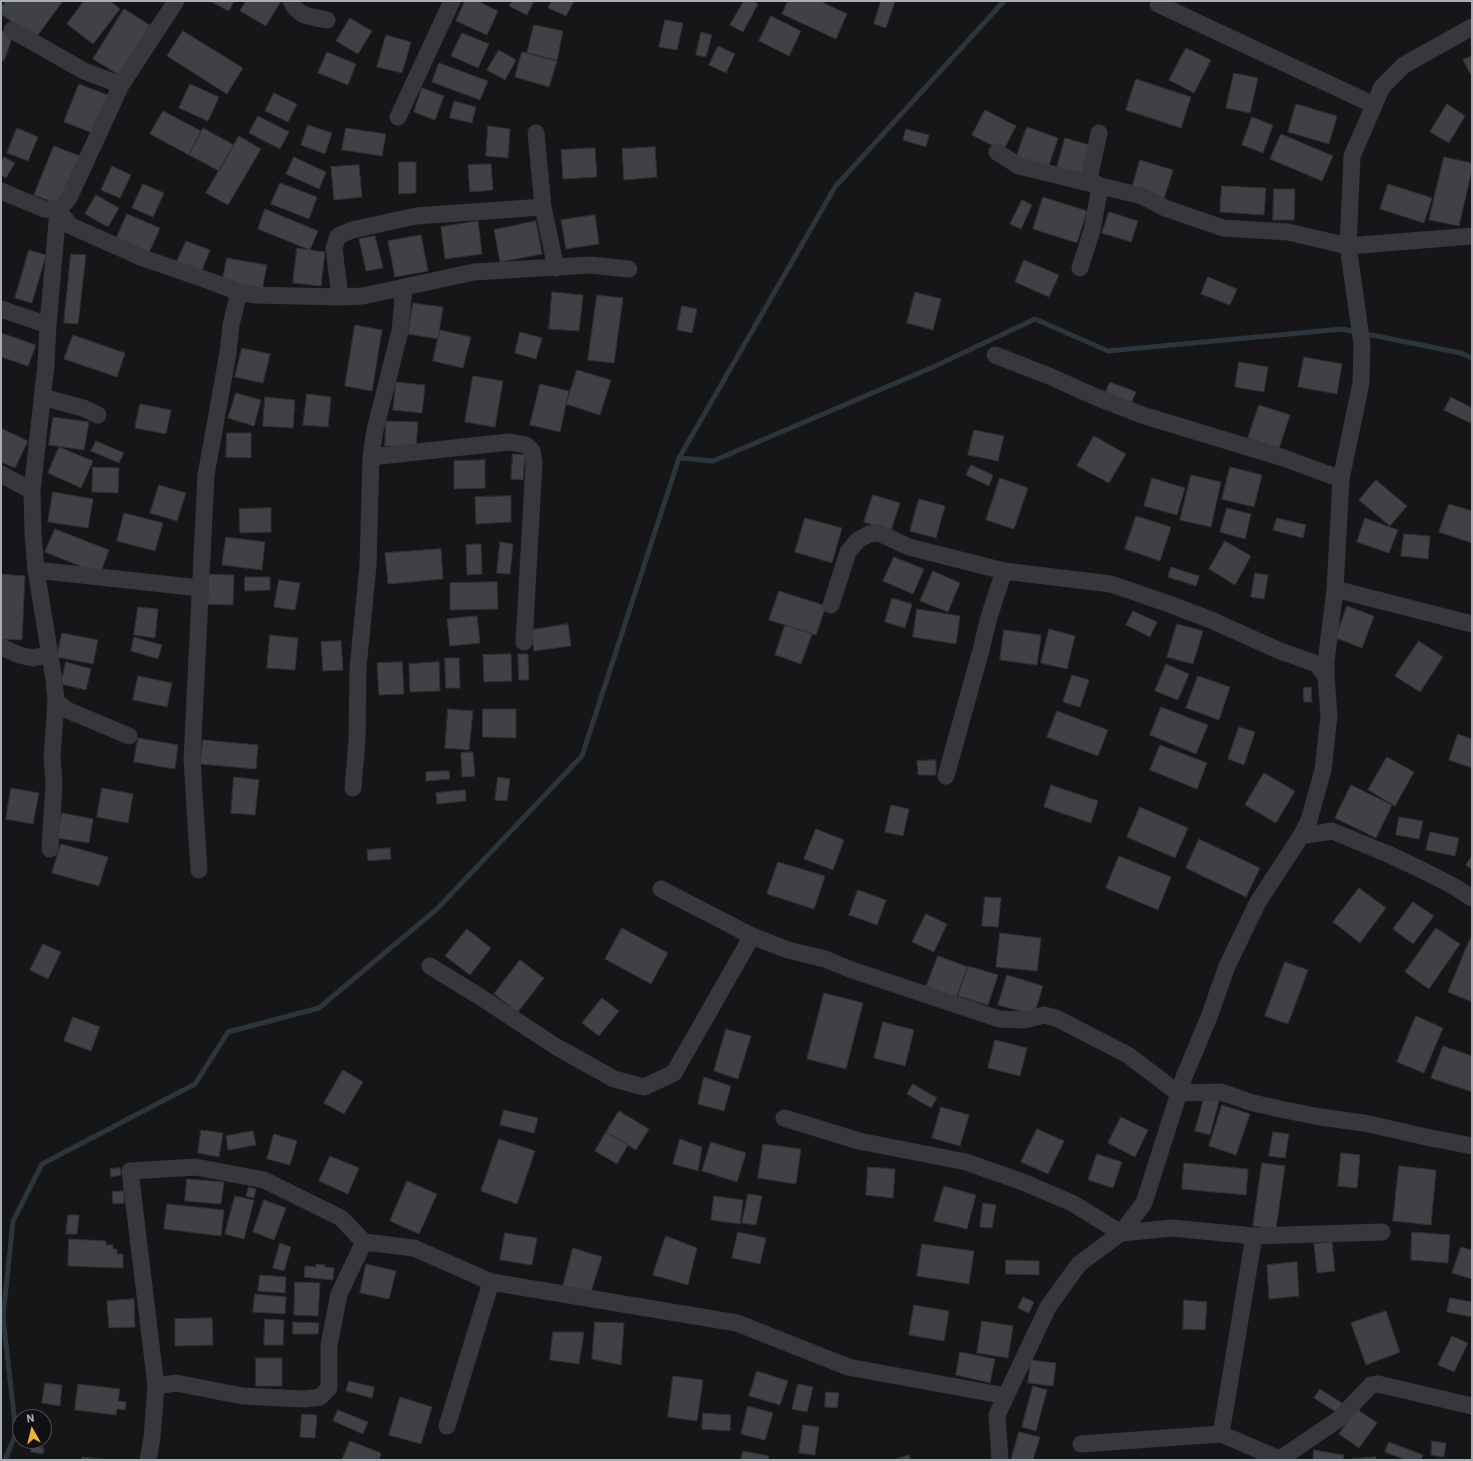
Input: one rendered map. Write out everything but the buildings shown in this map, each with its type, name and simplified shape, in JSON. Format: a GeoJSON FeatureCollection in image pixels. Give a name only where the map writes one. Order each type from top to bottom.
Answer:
{"type":"FeatureCollection","features":[{"type":"Feature","properties":{"kind":"street"},"geometry":{"type":"LineString","coordinates":[[50,849],[54,784],[52,757],[56,701],[36,570],[32,491],[46,364],[58,210],[69,198],[121,85],[176,1]]}},
{"type":"Feature","properties":{"kind":"street"},"geometry":{"type":"LineString","coordinates":[[291,1],[295,10],[301,14],[327,20]]}},
{"type":"Feature","properties":{"kind":"street"},"geometry":{"type":"LineString","coordinates":[[398,117],[452,1]]}},
{"type":"Feature","properties":{"kind":"street"},"geometry":{"type":"LineString","coordinates":[[1158,4],[1374,105]]}},
{"type":"Feature","properties":{"kind":"street"},"geometry":{"type":"LineString","coordinates":[[1000,1460],[997,1415],[1048,1307],[1079,1264],[1120,1233],[1144,1203],[1178,1093],[1227,966],[1258,902],[1310,820],[1323,770],[1329,716],[1326,662],[1335,589],[1341,479],[1361,383],[1362,345],[1348,246],[1352,156],[1382,87],[1404,64],[1472,27]]}},
{"type":"Feature","properties":{"kind":"street"},"geometry":{"type":"LineString","coordinates":[[12,30],[84,70],[121,85]]}},
{"type":"Feature","properties":{"kind":"street"},"geometry":{"type":"LineString","coordinates":[[536,133],[543,207],[556,268]]}},
{"type":"Feature","properties":{"kind":"street"},"geometry":{"type":"LineString","coordinates":[[1099,133],[1090,179],[1100,187]]}},
{"type":"Feature","properties":{"kind":"street"},"geometry":{"type":"LineString","coordinates":[[997,152],[1019,166],[1100,187],[1142,196],[1165,208],[1223,228],[1288,232],[1348,246],[1472,236]]}},
{"type":"Feature","properties":{"kind":"street"},"geometry":{"type":"LineString","coordinates":[[1080,268],[1092,230],[1100,187]]}},
{"type":"Feature","properties":{"kind":"street"},"geometry":{"type":"LineString","coordinates":[[1,191],[44,209],[58,210],[71,226],[143,258],[239,292],[254,295],[340,297],[363,296],[474,272],[590,265],[629,269]]}},
{"type":"Feature","properties":{"kind":"street"},"geometry":{"type":"LineString","coordinates":[[340,297],[334,248],[338,236],[352,230],[416,216],[543,207]]}},
{"type":"Feature","properties":{"kind":"street"},"geometry":{"type":"LineString","coordinates":[[353,788],[357,740],[358,668],[368,565],[371,457],[400,331],[404,288]]}},
{"type":"Feature","properties":{"kind":"street"},"geometry":{"type":"LineString","coordinates":[[199,870],[192,759],[206,475],[228,353],[231,325],[239,292]]}},
{"type":"Feature","properties":{"kind":"street"},"geometry":{"type":"LineString","coordinates":[[1,309],[48,325]]}},
{"type":"Feature","properties":{"kind":"street"},"geometry":{"type":"LineString","coordinates":[[995,355],[1142,415],[1284,458],[1341,479]]}},
{"type":"Feature","properties":{"kind":"street"},"geometry":{"type":"LineString","coordinates":[[42,397],[83,408],[98,416]]}},
{"type":"Feature","properties":{"kind":"street"},"geometry":{"type":"LineString","coordinates":[[371,457],[509,442],[526,445],[532,451],[534,463],[524,642]]}},
{"type":"Feature","properties":{"kind":"street"},"geometry":{"type":"LineString","coordinates":[[1,474],[32,491]]}},
{"type":"Feature","properties":{"kind":"street"},"geometry":{"type":"LineString","coordinates":[[831,605],[848,552],[858,540],[868,534],[879,533],[909,547],[1004,571],[1089,580],[1111,584],[1211,620],[1280,651],[1317,664],[1326,677]]}},
{"type":"Feature","properties":{"kind":"street"},"geometry":{"type":"LineString","coordinates":[[36,570],[200,588]]}},
{"type":"Feature","properties":{"kind":"street"},"geometry":{"type":"LineString","coordinates":[[946,776],[989,617],[1004,571]]}},
{"type":"Feature","properties":{"kind":"street"},"geometry":{"type":"LineString","coordinates":[[1335,589],[1472,624]]}},
{"type":"Feature","properties":{"kind":"street"},"geometry":{"type":"LineString","coordinates":[[1,646],[19,655],[33,658],[50,654]]}},
{"type":"Feature","properties":{"kind":"street"},"geometry":{"type":"LineString","coordinates":[[56,701],[67,710],[129,736]]}},
{"type":"Feature","properties":{"kind":"street"},"geometry":{"type":"LineString","coordinates":[[1301,836],[1332,832],[1388,854],[1455,886],[1472,898]]}},
{"type":"Feature","properties":{"kind":"street"},"geometry":{"type":"LineString","coordinates":[[661,890],[752,936],[788,950],[824,959],[852,970],[999,1019],[1024,1020],[1044,1016],[1056,1018],[1128,1055],[1178,1093],[1220,1092],[1253,1103],[1285,1110],[1320,1117],[1364,1123],[1472,1146]]}},
{"type":"Feature","properties":{"kind":"street"},"geometry":{"type":"LineString","coordinates":[[430,966],[568,1054],[614,1079],[644,1087],[674,1073],[752,936]]}},
{"type":"Feature","properties":{"kind":"street"},"geometry":{"type":"LineString","coordinates":[[784,1118],[859,1141],[966,1162],[1023,1182],[1072,1203],[1120,1233],[1172,1228],[1254,1236],[1382,1232]]}},
{"type":"Feature","properties":{"kind":"street"},"geometry":{"type":"LineString","coordinates":[[148,1460],[152,1438],[156,1386],[130,1171],[196,1167],[264,1180],[341,1218],[364,1242],[414,1248],[491,1282],[737,1323],[848,1367],[1006,1396]]}},
{"type":"Feature","properties":{"kind":"street"},"geometry":{"type":"LineString","coordinates":[[1221,1434],[1254,1236]]}},
{"type":"Feature","properties":{"kind":"street"},"geometry":{"type":"LineString","coordinates":[[156,1386],[176,1383],[242,1396],[304,1399],[320,1397],[329,1388],[329,1345],[339,1294],[364,1242]]}},
{"type":"Feature","properties":{"kind":"street"},"geometry":{"type":"LineString","coordinates":[[447,1426],[491,1282]]}},
{"type":"Feature","properties":{"kind":"street"},"geometry":{"type":"LineString","coordinates":[[1081,1444],[1221,1434],[1281,1460],[1339,1419],[1371,1385],[1378,1384],[1472,1406]]}},
{"type":"Feature","properties":{"kind":"waterway"},"geometry":{"type":"LineString","coordinates":[[5,1460],[16,1433],[3,1317],[13,1221],[42,1164],[195,1084],[228,1032],[319,1008],[437,909],[582,756],[679,458],[835,187],[1004,1]]}},
{"type":"Feature","properties":{"kind":"waterway"},"geometry":{"type":"LineString","coordinates":[[679,458],[713,461],[931,368],[1035,319],[1108,351],[1342,329],[1461,353],[1472,358]]}}]}
